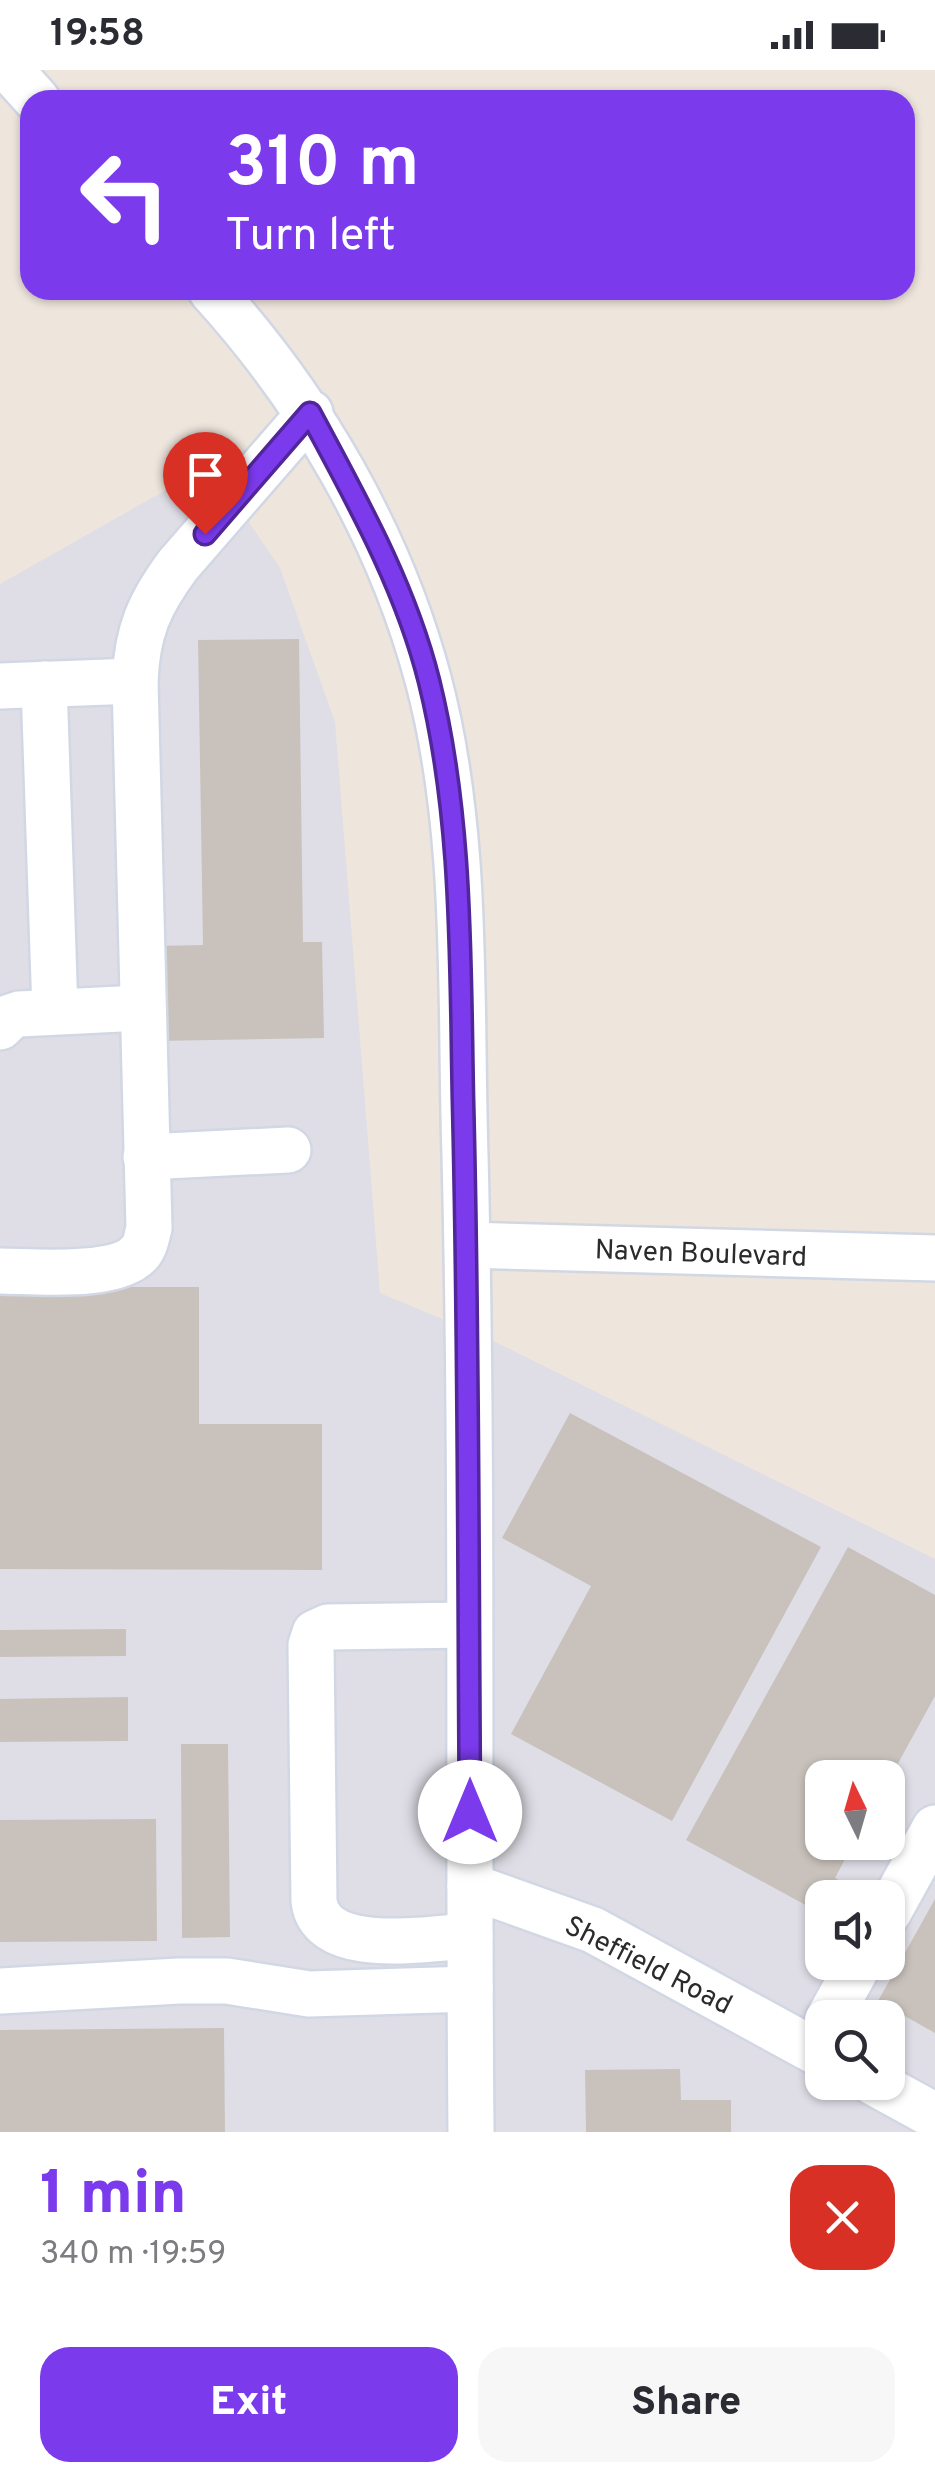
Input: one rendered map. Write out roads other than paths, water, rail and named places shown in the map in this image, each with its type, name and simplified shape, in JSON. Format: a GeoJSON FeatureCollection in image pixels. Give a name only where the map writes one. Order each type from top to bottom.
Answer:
{"type":"FeatureCollection","features":[{"type":"Feature","properties":{"kind":"street"},"geometry":{"type":"LineString","coordinates":[[10,70],[29,90]]}},
{"type":"Feature","properties":{"kind":"street"},"geometry":{"type":"LineString","coordinates":[[219,300],[310,413],[370,524],[428,677],[444,748],[458,890],[467,1245],[472,2132]]}},
{"type":"Feature","properties":{"kind":"street"},"geometry":{"type":"LineString","coordinates":[[0,1271],[100,1270],[133,1258],[142,1250],[149,1228],[134,681],[139,634],[160,589],[310,413]]}},
{"type":"Feature","properties":{"kind":"street"},"geometry":{"type":"LineString","coordinates":[[55,1011],[22,685],[134,681]]}},
{"type":"Feature","properties":{"kind":"street"},"geometry":{"type":"LineString","coordinates":[[0,1027],[19,1014],[141,1008]]}},
{"type":"Feature","properties":{"kind":"street"},"geometry":{"type":"LineString","coordinates":[[146,1157],[288,1150]]}},
{"type":"Feature","properties":{"kind":"street","name":"Naven Boulevard"},"geometry":{"type":"LineString","coordinates":[[467,1245],[935,1258]]}},
{"type":"Feature","properties":{"kind":"street"},"geometry":{"type":"LineString","coordinates":[[469,1625],[328,1627],[315,1633],[312,1646],[314,1901],[319,1920],[333,1932],[354,1939],[470,1936]]}},
{"type":"Feature","properties":{"kind":"street"},"geometry":{"type":"LineString","coordinates":[[905,1882],[935,1828]]}},
{"type":"Feature","properties":{"kind":"street","name":"Sheffield Road"},"geometry":{"type":"LineString","coordinates":[[470,1886],[593,1930],[805,2030]]}},
{"type":"Feature","properties":{"kind":"street"},"geometry":{"type":"LineString","coordinates":[[0,1991],[227,1981],[309,1994],[470,1989]]}},
{"type":"Feature","properties":{"kind":"street"},"geometry":{"type":"LineString","coordinates":[[905,2100],[935,2116]]}}]}
